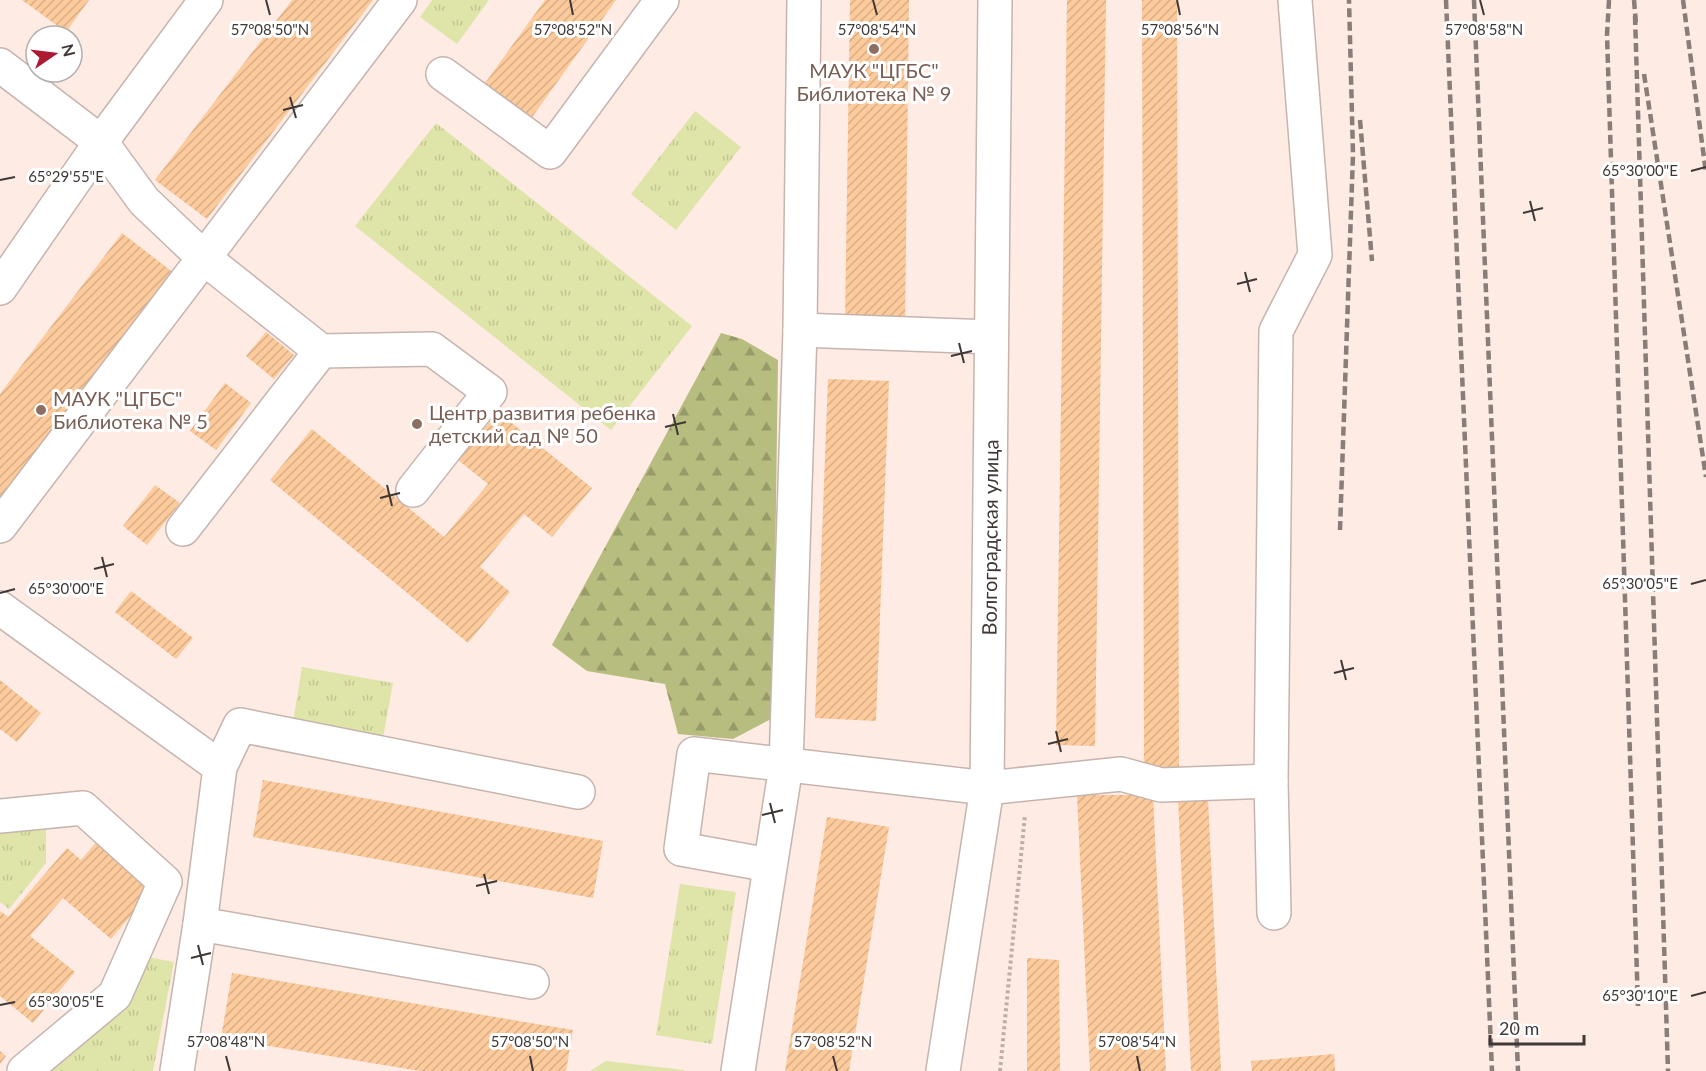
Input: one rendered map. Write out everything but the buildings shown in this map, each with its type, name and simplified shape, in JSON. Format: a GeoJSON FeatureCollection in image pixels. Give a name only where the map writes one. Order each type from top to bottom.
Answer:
{"type":"FeatureCollection","features":[{"type":"Feature","properties":{"kind":"street"},"geometry":{"type":"LineString","coordinates":[[0,288],[101,142],[206,0]]}},
{"type":"Feature","properties":{"kind":"street"},"geometry":{"type":"LineString","coordinates":[[0,526],[400,0]]}},
{"type":"Feature","properties":{"kind":"street"},"geometry":{"type":"LineString","coordinates":[[443,74],[550,152],[662,0]]}},
{"type":"Feature","properties":{"kind":"street"},"geometry":{"type":"LineString","coordinates":[[738,1071],[786,766],[800,330],[804,0]]}},
{"type":"Feature","properties":{"kind":"street","name":"Волгоградская улица"},"geometry":{"type":"LineString","coordinates":[[943,1071],[987,788],[995,0]]}},
{"type":"Feature","properties":{"kind":"street"},"geometry":{"type":"LineString","coordinates":[[1274,913],[1271,781],[1276,331],[1315,255],[1295,0]]}},
{"type":"Feature","properties":{"kind":"street"},"geometry":{"type":"LineString","coordinates":[[0,65],[101,142],[144,201],[204,258],[321,351],[432,349],[490,392],[413,490]]}},
{"type":"Feature","properties":{"kind":"street"},"geometry":{"type":"LineString","coordinates":[[800,330],[992,337]]}},
{"type":"Feature","properties":{"kind":"street"},"geometry":{"type":"LineString","coordinates":[[183,529],[321,351]]}},
{"type":"Feature","properties":{"kind":"street"},"geometry":{"type":"LineString","coordinates":[[0,608],[220,767]]}},
{"type":"Feature","properties":{"kind":"street"},"geometry":{"type":"LineString","coordinates":[[177,1071],[200,924],[220,767],[240,725],[578,792]]}},
{"type":"Feature","properties":{"kind":"street"},"geometry":{"type":"LineString","coordinates":[[770,865],[681,849],[694,754],[987,788],[1121,774],[1161,785],[1271,781]]}},
{"type":"Feature","properties":{"kind":"street"},"geometry":{"type":"LineString","coordinates":[[0,816],[82,808],[165,882],[115,995],[24,1071]]}},
{"type":"Feature","properties":{"kind":"street"},"geometry":{"type":"LineString","coordinates":[[200,924],[532,982]]}},
{"type":"Feature","properties":{"kind":"path"},"geometry":{"type":"LineString","coordinates":[[1000,1071],[1028,784]]}},
{"type":"Feature","properties":{"kind":"green space"},"geometry":{"type":"Polygon","coordinates":[[[432,0],[489,0],[457,44],[420,17],[432,0]]]}},
{"type":"Feature","properties":{"kind":"green space"},"geometry":{"type":"Polygon","coordinates":[[[695,111],[741,147],[676,230],[631,194],[695,111]]]}},
{"type":"Feature","properties":{"kind":"green space"},"geometry":{"type":"Polygon","coordinates":[[[436,123],[692,326],[611,430],[355,226],[436,123]]]}},
{"type":"Feature","properties":{"kind":"green space"},"geometry":{"type":"Polygon","coordinates":[[[721,333],[742,339],[778,360],[773,718],[733,739],[678,734],[665,684],[587,671],[552,645],[721,333]]]}},
{"type":"Feature","properties":{"kind":"green space"},"geometry":{"type":"Polygon","coordinates":[[[302,667],[393,683],[383,738],[293,722],[302,667]]]}},
{"type":"Feature","properties":{"kind":"green space"},"geometry":{"type":"Polygon","coordinates":[[[46,822],[46,863],[9,909],[0,902],[0,827],[46,822]]]}},
{"type":"Feature","properties":{"kind":"green space"},"geometry":{"type":"Polygon","coordinates":[[[680,884],[736,892],[712,1044],[656,1035],[680,884]]]}},
{"type":"Feature","properties":{"kind":"green space"},"geometry":{"type":"Polygon","coordinates":[[[142,956],[174,962],[153,1071],[50,1071],[124,1002],[142,956]]]}},
{"type":"Feature","properties":{"kind":"green space"},"geometry":{"type":"Polygon","coordinates":[[[606,1061],[684,1070],[685,1071],[590,1071],[606,1061]]]}},
{"type":"Feature","properties":{"kind":"railway"},"geometry":{"type":"LineString","coordinates":[[1340,530],[1353,154],[1349,0]]}},
{"type":"Feature","properties":{"kind":"railway"},"geometry":{"type":"LineString","coordinates":[[1446,0],[1492,1071]]}},
{"type":"Feature","properties":{"kind":"railway"},"geometry":{"type":"LineString","coordinates":[[1474,0],[1518,1071]]}},
{"type":"Feature","properties":{"kind":"railway"},"geometry":{"type":"LineString","coordinates":[[1609,0],[1607,35],[1638,1006]]}},
{"type":"Feature","properties":{"kind":"railway"},"geometry":{"type":"LineString","coordinates":[[1634,0],[1636,24]]}},
{"type":"Feature","properties":{"kind":"railway"},"geometry":{"type":"LineString","coordinates":[[1683,0],[1706,173]]}},
{"type":"Feature","properties":{"kind":"railway"},"geometry":{"type":"LineString","coordinates":[[1635,16],[1668,1071]]}},
{"type":"Feature","properties":{"kind":"railway"},"geometry":{"type":"LineString","coordinates":[[1644,74],[1706,477]]}},
{"type":"Feature","properties":{"kind":"railway"},"geometry":{"type":"LineString","coordinates":[[1360,120],[1372,261]]}},
{"type":"Feature","properties":{"kind":"place","name":"МАУК \"ЦГБС\" Библиотека № 9"},"geometry":{"type":"Point","coordinates":[874,49]}},
{"type":"Feature","properties":{"kind":"place","name":"МАУК \"ЦГБС\" Библиотека № 5"},"geometry":{"type":"Point","coordinates":[41,410]}},
{"type":"Feature","properties":{"kind":"place","name":"Центр развития ребенка детский сад № 50"},"geometry":{"type":"Point","coordinates":[417,424]}}]}
